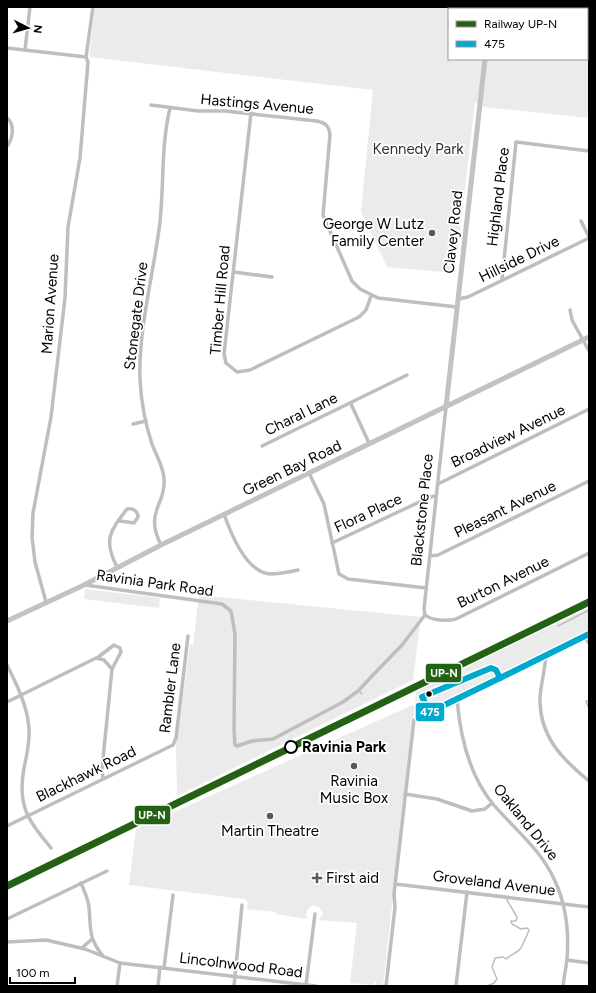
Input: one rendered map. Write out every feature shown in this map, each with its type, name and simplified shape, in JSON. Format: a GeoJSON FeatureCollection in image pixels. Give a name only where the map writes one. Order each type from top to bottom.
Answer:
{"type":"FeatureCollection","features":[{"type":"Feature","properties":{"kind":"main road","name":"Clavey Road"},"geometry":{"type":"LineString","coordinates":[[446,407],[485,60]]}},
{"type":"Feature","properties":{"kind":"main road","name":"Green Bay Road"},"geometry":{"type":"LineString","coordinates":[[7,621],[84,585],[116,567],[589,337]]}},
{"type":"Feature","properties":{"kind":"street"},"geometry":{"type":"LineString","coordinates":[[25,50],[30,7]]}},
{"type":"Feature","properties":{"kind":"street","name":"Marion Avenue"},"geometry":{"type":"LineString","coordinates":[[46,602],[34,562],[32,522],[51,417],[65,298],[68,227],[84,131],[88,60],[86,58],[93,7]]}},
{"type":"Feature","properties":{"kind":"street"},"geometry":{"type":"LineString","coordinates":[[7,48],[86,58]]}},
{"type":"Feature","properties":{"kind":"street","name":"Hastings Avenue"},"geometry":{"type":"LineString","coordinates":[[151,105],[170,108],[251,113],[323,122],[330,129],[323,215],[352,281],[360,289],[371,296],[457,307]]}},
{"type":"Feature","properties":{"kind":"street","name":"Stonegate Drive"},"geometry":{"type":"LineString","coordinates":[[161,545],[155,530],[154,515],[164,488],[164,476],[146,421],[141,384],[141,356],[155,262],[164,152],[170,108]]}},
{"type":"Feature","properties":{"kind":"street","name":"Timber Hill Road"},"geometry":{"type":"LineString","coordinates":[[251,113],[224,354],[226,363],[234,371],[240,373],[250,370],[359,317],[366,310],[371,296]]}},
{"type":"Feature","properties":{"kind":"street"},"geometry":{"type":"LineString","coordinates":[[7,118],[12,126],[10,141],[7,146]]}},
{"type":"Feature","properties":{"kind":"street","name":"Highland Place"},"geometry":{"type":"LineString","coordinates":[[502,280],[516,142],[589,151]]}},
{"type":"Feature","properties":{"kind":"street"},"geometry":{"type":"LineString","coordinates":[[581,221],[589,237]]}},
{"type":"Feature","properties":{"kind":"street","name":"Hillside Drive"},"geometry":{"type":"LineString","coordinates":[[458,299],[468,297],[589,237]]}},
{"type":"Feature","properties":{"kind":"street"},"geometry":{"type":"LineString","coordinates":[[234,272],[272,277]]}},
{"type":"Feature","properties":{"kind":"street"},"geometry":{"type":"LineString","coordinates":[[570,310],[572,320],[589,351]]}},
{"type":"Feature","properties":{"kind":"street","name":"Charal Lane"},"geometry":{"type":"LineString","coordinates":[[262,446],[351,404],[407,375]]}},
{"type":"Feature","properties":{"kind":"street","name":"Charal Lane"},"geometry":{"type":"LineString","coordinates":[[351,404],[369,443]]}},
{"type":"Feature","properties":{"kind":"street","name":"Blackstone Place"},"geometry":{"type":"LineString","coordinates":[[425,615],[424,609],[426,588],[446,407]]}},
{"type":"Feature","properties":{"kind":"street","name":"Broadview Avenue"},"geometry":{"type":"LineString","coordinates":[[438,484],[589,409]]}},
{"type":"Feature","properties":{"kind":"street"},"geometry":{"type":"LineString","coordinates":[[133,424],[146,421]]}},
{"type":"Feature","properties":{"kind":"street"},"geometry":{"type":"LineString","coordinates":[[309,473],[324,504],[336,568],[339,574],[343,577],[426,588]]}},
{"type":"Feature","properties":{"kind":"street","name":"Pleasant Avenue"},"geometry":{"type":"LineString","coordinates":[[430,556],[438,555],[589,481]]}},
{"type":"Feature","properties":{"kind":"street","name":"Flora Place"},"geometry":{"type":"LineString","coordinates":[[332,543],[430,497],[436,496]]}},
{"type":"Feature","properties":{"kind":"street"},"geometry":{"type":"LineString","coordinates":[[116,567],[108,542],[112,532],[127,509],[133,509],[137,512],[138,517],[134,523],[120,521]]}},
{"type":"Feature","properties":{"kind":"street"},"geometry":{"type":"LineString","coordinates":[[224,514],[244,556],[254,568],[270,574],[298,570]]}},
{"type":"Feature","properties":{"kind":"street","name":"Burton Avenue"},"geometry":{"type":"LineString","coordinates":[[425,615],[428,618],[450,620],[456,619],[589,553]]}},
{"type":"Feature","properties":{"kind":"street","name":"Ravinia Park Road"},"geometry":{"type":"LineString","coordinates":[[84,585],[222,604],[231,611],[235,634],[234,730],[236,746],[252,741],[273,739],[343,702],[358,691],[402,645],[425,615]]}},
{"type":"Feature","properties":{"kind":"street"},"geometry":{"type":"LineString","coordinates":[[386,986],[412,723],[415,719],[589,634]]}},
{"type":"Feature","properties":{"kind":"street","name":"Rambler Lane"},"geometry":{"type":"LineString","coordinates":[[175,742],[188,636]]}},
{"type":"Feature","properties":{"kind":"street"},"geometry":{"type":"LineString","coordinates":[[584,637],[589,643]]}},
{"type":"Feature","properties":{"kind":"street"},"geometry":{"type":"LineString","coordinates":[[7,702],[97,658],[111,646],[120,646],[121,652],[112,669],[102,770],[103,779]]}},
{"type":"Feature","properties":{"kind":"street"},"geometry":{"type":"LineString","coordinates":[[546,655],[540,700],[544,726],[561,757],[589,781]]}},
{"type":"Feature","properties":{"kind":"street"},"geometry":{"type":"LineString","coordinates":[[97,658],[109,663],[112,669]]}},
{"type":"Feature","properties":{"kind":"street"},"geometry":{"type":"LineString","coordinates":[[7,665],[21,694],[27,713],[29,728],[28,753],[23,788],[24,807],[27,816],[51,848]]}},
{"type":"Feature","properties":{"kind":"street","name":"Oakland Drive"},"geometry":{"type":"LineString","coordinates":[[457,699],[460,730],[465,750],[475,775],[492,803],[527,838],[543,859],[556,882],[568,937],[567,960],[563,986]]}},
{"type":"Feature","properties":{"kind":"street","name":"Blackhawk Road"},"geometry":{"type":"LineString","coordinates":[[7,826],[169,748],[175,742]]}},
{"type":"Feature","properties":{"kind":"street"},"geometry":{"type":"LineString","coordinates":[[405,794],[437,799],[472,811],[484,809],[492,803]]}},
{"type":"Feature","properties":{"kind":"street"},"geometry":{"type":"LineString","coordinates":[[7,919],[107,871]]}},
{"type":"Feature","properties":{"kind":"street"},"geometry":{"type":"LineString","coordinates":[[81,883],[89,906],[89,929],[92,939],[104,957]]}},
{"type":"Feature","properties":{"kind":"street","name":"Groveland Avenue"},"geometry":{"type":"LineString","coordinates":[[395,884],[589,907]]}},
{"type":"Feature","properties":{"kind":"street"},"geometry":{"type":"LineString","coordinates":[[456,986],[467,892]]}},
{"type":"Feature","properties":{"kind":"street"},"geometry":{"type":"LineString","coordinates":[[158,986],[173,895]]}},
{"type":"Feature","properties":{"kind":"street"},"geometry":{"type":"LineString","coordinates":[[234,986],[242,905]]}},
{"type":"Feature","properties":{"kind":"street"},"geometry":{"type":"LineString","coordinates":[[306,985],[315,914]]}},
{"type":"Feature","properties":{"kind":"street"},"geometry":{"type":"LineString","coordinates":[[82,948],[92,939]]}},
{"type":"Feature","properties":{"kind":"street","name":"Lincolnwood Road"},"geometry":{"type":"LineString","coordinates":[[7,942],[46,940],[82,948],[120,962],[316,986]]}},
{"type":"Feature","properties":{"kind":"street"},"geometry":{"type":"LineString","coordinates":[[567,960],[589,963]]}},
{"type":"Feature","properties":{"kind":"street"},"geometry":{"type":"LineString","coordinates":[[117,986],[120,962]]}},
{"type":"Feature","properties":{"kind":"green space","name":"Kennedy Park"},"geometry":{"type":"Polygon","coordinates":[[[95,7],[589,7],[589,118],[485,107],[475,102],[455,273],[387,267],[361,212],[373,90],[89,57],[95,7]]]}},
{"type":"Feature","properties":{"kind":"green space"},"geometry":{"type":"Polygon","coordinates":[[[85,589],[160,598],[159,608],[84,599],[85,589]]]}},
{"type":"Feature","properties":{"kind":"green space"},"geometry":{"type":"Polygon","coordinates":[[[199,595],[421,617],[413,680],[177,796],[176,746],[190,644],[193,645],[199,595]]]}},
{"type":"Feature","properties":{"kind":"green space"},"geometry":{"type":"Polygon","coordinates":[[[589,606],[589,631],[413,716],[383,986],[376,985],[376,980],[373,985],[350,983],[357,923],[319,920],[323,914],[320,908],[313,905],[308,909],[306,914],[307,919],[276,914],[276,912],[247,909],[248,902],[244,899],[129,885],[136,829],[415,704],[416,690],[589,606]]]}},
{"type":"Feature","properties":{"kind":"waterway"},"geometry":{"type":"LineString","coordinates":[[558,626],[589,610]]}},
{"type":"Feature","properties":{"kind":"waterway"},"geometry":{"type":"LineString","coordinates":[[589,701],[586,701],[589,709]]}},
{"type":"Feature","properties":{"kind":"waterway"},"geometry":{"type":"LineString","coordinates":[[487,986],[494,983],[497,979],[492,967],[495,958],[503,957],[506,959],[519,950],[529,930],[527,928],[521,929],[512,924],[511,921],[516,921],[517,917],[507,900]]}},
{"type":"Feature","properties":{"kind":"rail line","name":"UP-N"},"geometry":{"type":"LineString","coordinates":[[7,886],[589,602]]}},
{"type":"Feature","properties":{"kind":"transit line","name":"475"},"geometry":{"type":"LineString","coordinates":[[500,678],[589,634]]}},
{"type":"Feature","properties":{"kind":"transit line","name":"475"},"geometry":{"type":"LineString","coordinates":[[491,668],[496,670],[500,678],[430,712],[422,697],[491,668]]}},
{"type":"Feature","properties":{"kind":"place","name":"George W Lutz Family Center"},"geometry":{"type":"Point","coordinates":[432,233]}},
{"type":"Feature","properties":{"kind":"place","name":"Ravinia Park"},"geometry":{"type":"Point","coordinates":[291,747]}},
{"type":"Feature","properties":{"kind":"place","name":"Ravinia Music Box"},"geometry":{"type":"Point","coordinates":[354,766]}},
{"type":"Feature","properties":{"kind":"place","name":"Martin Theatre"},"geometry":{"type":"Point","coordinates":[270,816]}},
{"type":"Feature","properties":{"kind":"place","name":"First aid"},"geometry":{"type":"Point","coordinates":[317,878]}}]}
